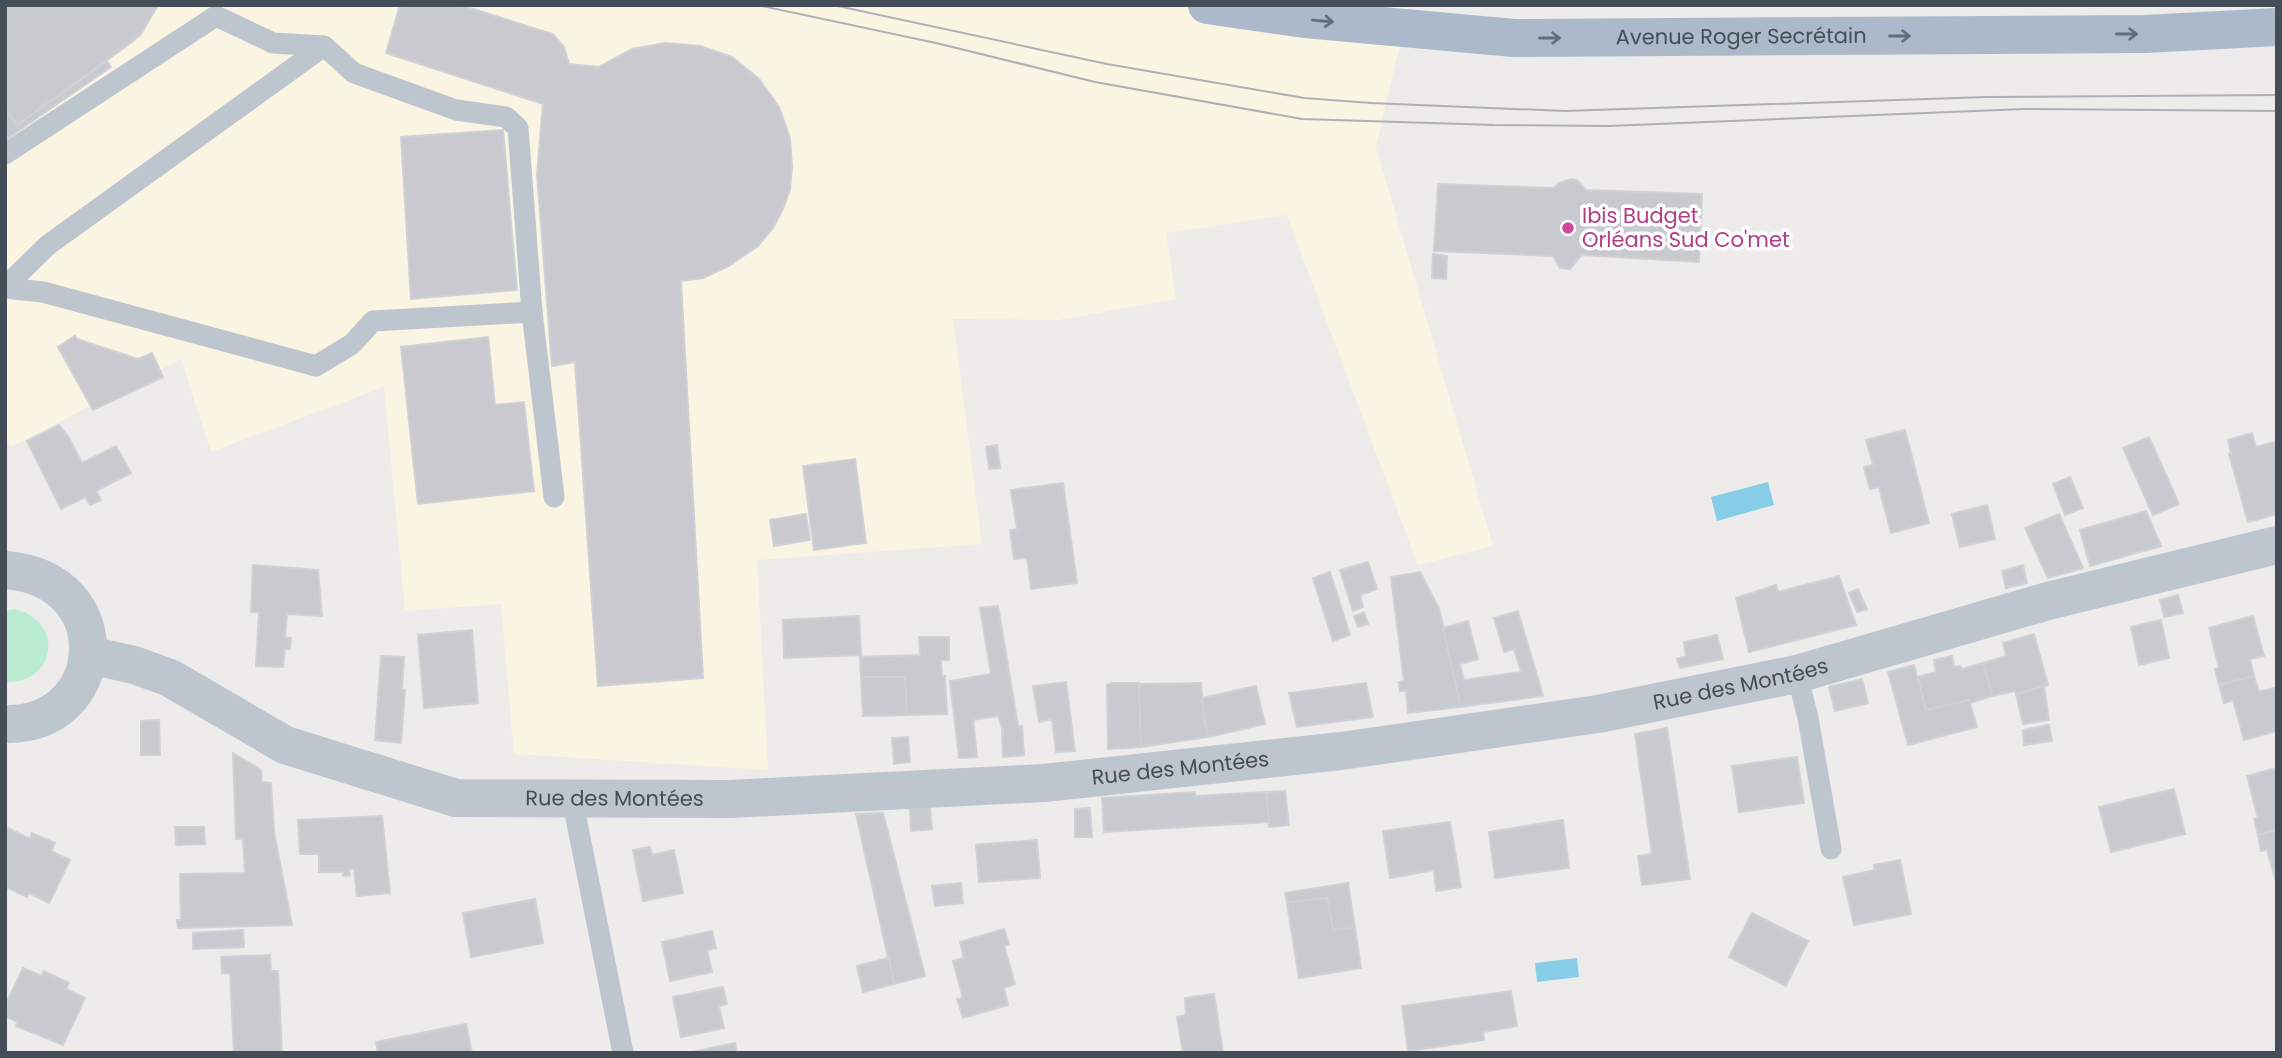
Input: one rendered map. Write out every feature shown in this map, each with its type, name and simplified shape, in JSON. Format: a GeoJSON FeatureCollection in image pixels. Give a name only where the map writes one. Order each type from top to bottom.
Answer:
{"type":"FeatureCollection","features":[{"type":"Feature","properties":{"kind":"main road","name":"Avenue Roger Secrétain"},"geometry":{"type":"LineString","coordinates":[[1207,5],[1305,19],[1514,38],[2145,34],[2277,27]]}},
{"type":"Feature","properties":{"kind":"street","name":"Rue des Montées"},"geometry":{"type":"LineString","coordinates":[[89,655],[134,665],[170,678],[285,745],[456,798],[730,799],[1044,783],[1341,751],[1555,720],[1662,702],[1797,674],[2048,601],[2277,545]]}},
{"type":"Feature","properties":{"kind":"street"},"geometry":{"type":"LineString","coordinates":[[5,551],[6,570],[25,572],[47,579],[65,593],[83,621],[89,655],[82,680],[67,701],[47,717],[22,724],[5,724]]}},
{"type":"Feature","properties":{"kind":"lane"},"geometry":{"type":"LineString","coordinates":[[5,154],[216,16],[273,43],[324,46],[354,73],[456,110],[506,117],[519,128],[532,312],[554,497]]}},
{"type":"Feature","properties":{"kind":"lane"},"geometry":{"type":"LineString","coordinates":[[5,288],[48,245],[324,46]]}},
{"type":"Feature","properties":{"kind":"lane"},"geometry":{"type":"LineString","coordinates":[[5,288],[43,292],[316,366],[352,344],[373,321],[532,312]]}},
{"type":"Feature","properties":{"kind":"lane"},"geometry":{"type":"LineString","coordinates":[[1797,674],[1808,718],[1831,849]]}},
{"type":"Feature","properties":{"kind":"lane"},"geometry":{"type":"LineString","coordinates":[[572,798],[622,1053]]}},
{"type":"Feature","properties":{"kind":"shaded area"},"geometry":{"type":"Polygon","coordinates":[[[5,5],[1409,5],[1376,147],[1493,546],[1418,565],[1287,215],[1166,233],[1176,299],[1058,320],[953,319],[982,544],[757,560],[768,770],[514,754],[501,604],[405,611],[384,387],[211,452],[181,359],[11,447],[5,439],[5,5]]]}},
{"type":"Feature","properties":{"kind":"green space"},"geometry":{"type":"Polygon","coordinates":[[[14,609],[30,615],[41,625],[47,637],[48,650],[44,663],[36,673],[22,680],[5,682],[5,611],[14,609]]]}},
{"type":"Feature","properties":{"kind":"water"},"geometry":{"type":"Polygon","coordinates":[[[1768,482],[1774,505],[1717,521],[1711,497],[1768,482]]]}},
{"type":"Feature","properties":{"kind":"water"},"geometry":{"type":"Polygon","coordinates":[[[1577,958],[1579,977],[1537,982],[1535,963],[1577,958]]]}},
{"type":"Feature","properties":{"kind":"building"},"geometry":{"type":"Polygon","coordinates":[[[5,5],[158,5],[141,34],[132,42],[17,125],[5,109],[5,5]]]}},
{"type":"Feature","properties":{"kind":"building"},"geometry":{"type":"Polygon","coordinates":[[[400,5],[460,5],[553,34],[564,47],[569,64],[599,67],[632,49],[665,43],[700,46],[732,57],[759,79],[779,107],[790,138],[792,167],[790,189],[773,228],[758,246],[729,266],[703,278],[681,281],[703,678],[598,686],[575,362],[552,366],[537,174],[543,104],[386,53],[400,5]]]}},
{"type":"Feature","properties":{"kind":"building"},"geometry":{"type":"Polygon","coordinates":[[[107,61],[111,67],[5,140],[5,109],[17,125],[107,61]]]}},
{"type":"Feature","properties":{"kind":"building"},"geometry":{"type":"Polygon","coordinates":[[[503,130],[517,290],[411,299],[401,137],[503,130]]]}},
{"type":"Feature","properties":{"kind":"building","name":"Ibis Budget Orléans Sud Co'met"},"geometry":{"type":"Polygon","coordinates":[[[1571,179],[1577,180],[1586,190],[1702,194],[1699,262],[1582,255],[1570,269],[1560,268],[1553,256],[1434,251],[1438,184],[1554,188],[1571,179]]]}},
{"type":"Feature","properties":{"kind":"building"},"geometry":{"type":"Polygon","coordinates":[[[1433,254],[1447,256],[1446,279],[1432,278],[1433,254]]]}},
{"type":"Feature","properties":{"kind":"building"},"geometry":{"type":"Polygon","coordinates":[[[75,336],[77,339],[138,359],[152,353],[163,377],[93,410],[58,347],[75,336]]]}},
{"type":"Feature","properties":{"kind":"building"},"geometry":{"type":"Polygon","coordinates":[[[488,337],[495,405],[524,402],[534,491],[418,504],[401,347],[488,337]]]}},
{"type":"Feature","properties":{"kind":"building"},"geometry":{"type":"Polygon","coordinates":[[[59,425],[82,463],[116,446],[131,473],[96,491],[101,500],[90,505],[85,497],[61,509],[27,441],[59,425]]]}},
{"type":"Feature","properties":{"kind":"building"},"geometry":{"type":"Polygon","coordinates":[[[1905,430],[1929,523],[1891,533],[1879,487],[1870,489],[1864,467],[1873,465],[1866,440],[1905,430]]]}},
{"type":"Feature","properties":{"kind":"building"},"geometry":{"type":"Polygon","coordinates":[[[2252,433],[2256,447],[2274,442],[2276,444],[2277,514],[2248,522],[2229,454],[2228,440],[2252,433]]]}},
{"type":"Feature","properties":{"kind":"building"},"geometry":{"type":"Polygon","coordinates":[[[2149,437],[2179,504],[2153,515],[2123,448],[2149,437]]]}},
{"type":"Feature","properties":{"kind":"building"},"geometry":{"type":"Polygon","coordinates":[[[997,445],[1000,468],[989,469],[986,447],[997,445]]]}},
{"type":"Feature","properties":{"kind":"building"},"geometry":{"type":"Polygon","coordinates":[[[855,459],[866,543],[814,550],[803,466],[855,459]]]}},
{"type":"Feature","properties":{"kind":"building"},"geometry":{"type":"Polygon","coordinates":[[[2070,477],[2083,508],[2065,515],[2053,484],[2070,477]]]}},
{"type":"Feature","properties":{"kind":"building"},"geometry":{"type":"Polygon","coordinates":[[[1063,483],[1077,583],[1031,589],[1027,558],[1014,559],[1010,530],[1017,529],[1011,490],[1063,483]]]}},
{"type":"Feature","properties":{"kind":"building"},"geometry":{"type":"Polygon","coordinates":[[[1987,505],[1995,539],[1960,547],[1952,514],[1987,505]]]}},
{"type":"Feature","properties":{"kind":"building"},"geometry":{"type":"Polygon","coordinates":[[[2146,511],[2161,546],[2090,566],[2080,530],[2146,511]]]}},
{"type":"Feature","properties":{"kind":"building"},"geometry":{"type":"Polygon","coordinates":[[[806,514],[810,540],[774,546],[770,520],[806,514]]]}},
{"type":"Feature","properties":{"kind":"building"},"geometry":{"type":"Polygon","coordinates":[[[2059,514],[2083,568],[2048,578],[2025,528],[2059,514]]]}},
{"type":"Feature","properties":{"kind":"building"},"geometry":{"type":"Polygon","coordinates":[[[1368,562],[1377,589],[1360,595],[1363,607],[1353,611],[1340,570],[1368,562]]]}},
{"type":"Feature","properties":{"kind":"building"},"geometry":{"type":"Polygon","coordinates":[[[253,565],[318,570],[322,616],[287,614],[285,637],[291,638],[290,649],[285,649],[283,667],[256,666],[259,612],[251,612],[253,565]]]}},
{"type":"Feature","properties":{"kind":"building"},"geometry":{"type":"Polygon","coordinates":[[[2023,565],[2027,583],[2006,588],[2002,571],[2023,565]]]}},
{"type":"Feature","properties":{"kind":"building"},"geometry":{"type":"Polygon","coordinates":[[[1330,572],[1350,635],[1333,641],[1313,578],[1330,572]]]}},
{"type":"Feature","properties":{"kind":"building"},"geometry":{"type":"Polygon","coordinates":[[[1420,572],[1439,608],[1461,707],[1408,713],[1406,691],[1400,691],[1399,682],[1404,681],[1391,577],[1420,572]]]}},
{"type":"Feature","properties":{"kind":"building"},"geometry":{"type":"Polygon","coordinates":[[[1839,576],[1856,625],[1749,652],[1736,598],[1776,585],[1778,592],[1839,576]]]}},
{"type":"Feature","properties":{"kind":"building"},"geometry":{"type":"Polygon","coordinates":[[[1858,589],[1867,609],[1857,612],[1849,593],[1858,589]]]}},
{"type":"Feature","properties":{"kind":"building"},"geometry":{"type":"Polygon","coordinates":[[[2178,595],[2183,613],[2164,617],[2160,600],[2178,595]]]}},
{"type":"Feature","properties":{"kind":"building"},"geometry":{"type":"Polygon","coordinates":[[[998,606],[1018,726],[1022,726],[1024,755],[1003,757],[1002,728],[998,716],[973,720],[977,757],[959,758],[950,681],[991,674],[980,608],[998,606]]]}},
{"type":"Feature","properties":{"kind":"building"},"geometry":{"type":"Polygon","coordinates":[[[1518,611],[1543,696],[1461,707],[1443,628],[1468,621],[1478,659],[1460,664],[1464,680],[1521,672],[1514,649],[1504,652],[1494,618],[1518,611]]]}},
{"type":"Feature","properties":{"kind":"building"},"geometry":{"type":"Polygon","coordinates":[[[1364,612],[1368,624],[1358,627],[1354,616],[1364,612]]]}},
{"type":"Feature","properties":{"kind":"building"},"geometry":{"type":"Polygon","coordinates":[[[859,616],[861,655],[784,658],[783,620],[859,616]]]}},
{"type":"Feature","properties":{"kind":"building"},"geometry":{"type":"Polygon","coordinates":[[[2253,616],[2264,656],[2250,659],[2254,676],[2219,685],[2215,669],[2219,668],[2209,628],[2253,616]]]}},
{"type":"Feature","properties":{"kind":"building"},"geometry":{"type":"Polygon","coordinates":[[[2161,620],[2169,658],[2139,665],[2131,627],[2161,620]]]}},
{"type":"Feature","properties":{"kind":"building"},"geometry":{"type":"Polygon","coordinates":[[[472,630],[478,703],[424,708],[418,635],[472,630]]]}},
{"type":"Feature","properties":{"kind":"building"},"geometry":{"type":"Polygon","coordinates":[[[2034,634],[2048,685],[2016,694],[2015,691],[1992,696],[1983,663],[2006,656],[2003,643],[2034,634]]]}},
{"type":"Feature","properties":{"kind":"building"},"geometry":{"type":"Polygon","coordinates":[[[1717,635],[1723,659],[1680,668],[1677,659],[1686,656],[1684,642],[1717,635]]]}},
{"type":"Feature","properties":{"kind":"building"},"geometry":{"type":"Polygon","coordinates":[[[919,637],[949,637],[949,660],[941,660],[942,676],[945,676],[947,714],[907,715],[905,677],[861,677],[860,657],[920,655],[919,637]]]}},
{"type":"Feature","properties":{"kind":"building"},"geometry":{"type":"Polygon","coordinates":[[[381,656],[404,657],[402,690],[405,690],[401,743],[375,740],[381,656]]]}},
{"type":"Feature","properties":{"kind":"building"},"geometry":{"type":"Polygon","coordinates":[[[1952,656],[1954,667],[1960,666],[1962,669],[1983,663],[1992,696],[1970,703],[1969,700],[1926,710],[1918,677],[1936,672],[1934,660],[1952,656]]]}},
{"type":"Feature","properties":{"kind":"building"},"geometry":{"type":"Polygon","coordinates":[[[1914,665],[1926,710],[1969,700],[1977,727],[1908,745],[1888,672],[1914,665]]]}},
{"type":"Feature","properties":{"kind":"building"},"geometry":{"type":"Polygon","coordinates":[[[2254,676],[2259,692],[2277,687],[2277,731],[2244,740],[2233,700],[2224,703],[2219,685],[2254,676]]]}},
{"type":"Feature","properties":{"kind":"building"},"geometry":{"type":"Polygon","coordinates":[[[861,677],[905,677],[907,715],[863,716],[861,677]]]}},
{"type":"Feature","properties":{"kind":"building"},"geometry":{"type":"Polygon","coordinates":[[[1862,679],[1868,703],[1835,711],[1829,687],[1862,679]]]}},
{"type":"Feature","properties":{"kind":"building"},"geometry":{"type":"Polygon","coordinates":[[[1066,682],[1075,751],[1056,752],[1052,719],[1039,722],[1033,686],[1066,682]]]}},
{"type":"Feature","properties":{"kind":"building"},"geometry":{"type":"Polygon","coordinates":[[[1139,683],[1141,747],[1108,749],[1107,685],[1139,683]]]}},
{"type":"Feature","properties":{"kind":"building"},"geometry":{"type":"Polygon","coordinates":[[[1201,683],[1208,737],[1141,747],[1139,684],[1201,683]]]}},
{"type":"Feature","properties":{"kind":"building"},"geometry":{"type":"Polygon","coordinates":[[[1366,683],[1373,717],[1297,727],[1289,693],[1366,683]]]}},
{"type":"Feature","properties":{"kind":"building"},"geometry":{"type":"Polygon","coordinates":[[[1256,686],[1265,724],[1208,737],[1202,698],[1256,686]]]}},
{"type":"Feature","properties":{"kind":"building"},"geometry":{"type":"Polygon","coordinates":[[[2044,686],[2049,720],[2023,724],[2016,694],[2044,686]]]}},
{"type":"Feature","properties":{"kind":"building"},"geometry":{"type":"Polygon","coordinates":[[[159,720],[160,755],[141,755],[141,721],[159,720]]]}},
{"type":"Feature","properties":{"kind":"building"},"geometry":{"type":"Polygon","coordinates":[[[2049,725],[2052,741],[2024,745],[2023,730],[2049,725]]]}},
{"type":"Feature","properties":{"kind":"building"},"geometry":{"type":"Polygon","coordinates":[[[1667,728],[1690,879],[1642,885],[1638,856],[1652,854],[1635,734],[1667,728]]]}},
{"type":"Feature","properties":{"kind":"building"},"geometry":{"type":"Polygon","coordinates":[[[908,737],[910,762],[894,764],[892,738],[908,737]]]}},
{"type":"Feature","properties":{"kind":"building"},"geometry":{"type":"Polygon","coordinates":[[[233,753],[261,770],[262,782],[271,783],[274,832],[292,925],[178,928],[177,920],[181,920],[180,874],[245,873],[243,839],[236,839],[233,753]]]}},
{"type":"Feature","properties":{"kind":"building"},"geometry":{"type":"Polygon","coordinates":[[[1797,757],[1804,803],[1739,812],[1732,766],[1797,757]]]}},
{"type":"Feature","properties":{"kind":"building"},"geometry":{"type":"Polygon","coordinates":[[[2277,768],[2277,830],[2258,835],[2254,819],[2258,818],[2247,776],[2277,768]]]}},
{"type":"Feature","properties":{"kind":"building"},"geometry":{"type":"Polygon","coordinates":[[[2174,789],[2185,834],[2111,852],[2099,807],[2174,789]]]}},
{"type":"Feature","properties":{"kind":"building"},"geometry":{"type":"Polygon","coordinates":[[[1285,791],[1289,825],[1269,827],[1266,792],[1285,791]]]}},
{"type":"Feature","properties":{"kind":"building"},"geometry":{"type":"Polygon","coordinates":[[[1195,792],[1195,796],[1266,792],[1269,822],[1104,832],[1102,798],[1195,792]]]}},
{"type":"Feature","properties":{"kind":"building"},"geometry":{"type":"Polygon","coordinates":[[[930,807],[932,829],[911,831],[910,809],[930,807]]]}},
{"type":"Feature","properties":{"kind":"building"},"geometry":{"type":"Polygon","coordinates":[[[1090,808],[1092,837],[1075,837],[1075,809],[1090,808]]]}},
{"type":"Feature","properties":{"kind":"building"},"geometry":{"type":"Polygon","coordinates":[[[883,813],[925,976],[894,984],[856,814],[883,813]]]}},
{"type":"Feature","properties":{"kind":"building"},"geometry":{"type":"Polygon","coordinates":[[[382,816],[390,893],[357,896],[354,869],[349,869],[350,875],[343,876],[343,872],[319,872],[319,854],[300,854],[298,820],[382,816]]]}},
{"type":"Feature","properties":{"kind":"building"},"geometry":{"type":"Polygon","coordinates":[[[1563,820],[1569,868],[1495,878],[1489,832],[1563,820]]]}},
{"type":"Feature","properties":{"kind":"building"},"geometry":{"type":"Polygon","coordinates":[[[1450,822],[1461,887],[1436,891],[1434,870],[1390,878],[1383,831],[1450,822]]]}},
{"type":"Feature","properties":{"kind":"building"},"geometry":{"type":"Polygon","coordinates":[[[175,827],[204,827],[205,844],[176,845],[175,827]]]}},
{"type":"Feature","properties":{"kind":"building"},"geometry":{"type":"Polygon","coordinates":[[[8,828],[30,839],[32,833],[55,843],[51,851],[70,860],[49,903],[29,893],[27,897],[6,887],[5,833],[8,828]]]}},
{"type":"Feature","properties":{"kind":"building"},"geometry":{"type":"Polygon","coordinates":[[[2277,830],[2277,886],[2267,850],[2261,851],[2258,835],[2277,830]]]}},
{"type":"Feature","properties":{"kind":"building"},"geometry":{"type":"Polygon","coordinates":[[[1037,840],[1040,878],[979,882],[976,845],[1037,840]]]}},
{"type":"Feature","properties":{"kind":"building"},"geometry":{"type":"Polygon","coordinates":[[[650,847],[652,855],[674,850],[683,893],[643,901],[633,850],[650,847]]]}},
{"type":"Feature","properties":{"kind":"building"},"geometry":{"type":"Polygon","coordinates":[[[1900,860],[1911,914],[1854,925],[1843,877],[1875,870],[1874,865],[1900,860]]]}},
{"type":"Feature","properties":{"kind":"building"},"geometry":{"type":"Polygon","coordinates":[[[961,883],[963,903],[935,906],[932,886],[961,883]]]}},
{"type":"Feature","properties":{"kind":"building"},"geometry":{"type":"Polygon","coordinates":[[[1348,883],[1355,928],[1333,930],[1327,898],[1287,903],[1285,893],[1348,883]]]}},
{"type":"Feature","properties":{"kind":"building"},"geometry":{"type":"Polygon","coordinates":[[[1327,898],[1333,930],[1355,928],[1361,968],[1299,978],[1287,903],[1327,898]]]}},
{"type":"Feature","properties":{"kind":"building"},"geometry":{"type":"Polygon","coordinates":[[[535,899],[543,943],[471,957],[463,913],[535,899]]]}},
{"type":"Feature","properties":{"kind":"building"},"geometry":{"type":"Polygon","coordinates":[[[1752,913],[1808,941],[1786,986],[1729,957],[1752,913]]]}},
{"type":"Feature","properties":{"kind":"building"},"geometry":{"type":"Polygon","coordinates":[[[1004,929],[1009,944],[1004,946],[1015,984],[1004,988],[1008,1005],[963,1018],[957,999],[963,998],[953,961],[964,958],[960,942],[1004,929]]]}},
{"type":"Feature","properties":{"kind":"building"},"geometry":{"type":"Polygon","coordinates":[[[243,930],[244,947],[193,949],[193,933],[243,930]]]}},
{"type":"Feature","properties":{"kind":"building"},"geometry":{"type":"Polygon","coordinates":[[[712,931],[716,948],[707,950],[712,972],[670,981],[662,942],[712,931]]]}},
{"type":"Feature","properties":{"kind":"building"},"geometry":{"type":"Polygon","coordinates":[[[270,955],[271,971],[278,971],[282,1053],[234,1053],[230,973],[222,973],[221,957],[270,955]]]}},
{"type":"Feature","properties":{"kind":"building"},"geometry":{"type":"Polygon","coordinates":[[[889,958],[894,984],[863,992],[857,966],[889,958]]]}},
{"type":"Feature","properties":{"kind":"building"},"geometry":{"type":"Polygon","coordinates":[[[23,968],[41,976],[44,971],[69,983],[66,989],[85,998],[63,1045],[16,1026],[18,1022],[5,1016],[5,1006],[23,968]]]}},
{"type":"Feature","properties":{"kind":"building"},"geometry":{"type":"Polygon","coordinates":[[[723,987],[727,1004],[719,1006],[724,1028],[681,1037],[673,997],[723,987]]]}},
{"type":"Feature","properties":{"kind":"building"},"geometry":{"type":"Polygon","coordinates":[[[1511,991],[1517,1026],[1483,1032],[1484,1040],[1408,1051],[1402,1006],[1511,991]]]}},
{"type":"Feature","properties":{"kind":"building"},"geometry":{"type":"Polygon","coordinates":[[[1214,994],[1223,1053],[1183,1053],[1177,1017],[1186,1015],[1185,998],[1214,994]]]}},
{"type":"Feature","properties":{"kind":"building"},"geometry":{"type":"Polygon","coordinates":[[[466,1024],[472,1053],[378,1053],[376,1042],[466,1024]]]}},
{"type":"Feature","properties":{"kind":"building"},"geometry":{"type":"Polygon","coordinates":[[[735,1043],[737,1053],[688,1053],[735,1043]]]}},
{"type":"Feature","properties":{"kind":"tram line"},"geometry":{"type":"LineString","coordinates":[[757,5],[936,43],[1095,82],[1302,119],[1609,126],[2024,109],[2277,111]]}},
{"type":"Feature","properties":{"kind":"tram line"},"geometry":{"type":"LineString","coordinates":[[833,5],[1107,64],[1304,98],[1371,103],[1565,111],[1987,97],[2277,95]]}},
{"type":"Feature","properties":{"kind":"place","name":"Ibis Budget Orléans Sud Co'met"},"geometry":{"type":"Point","coordinates":[1568,228]}}]}
